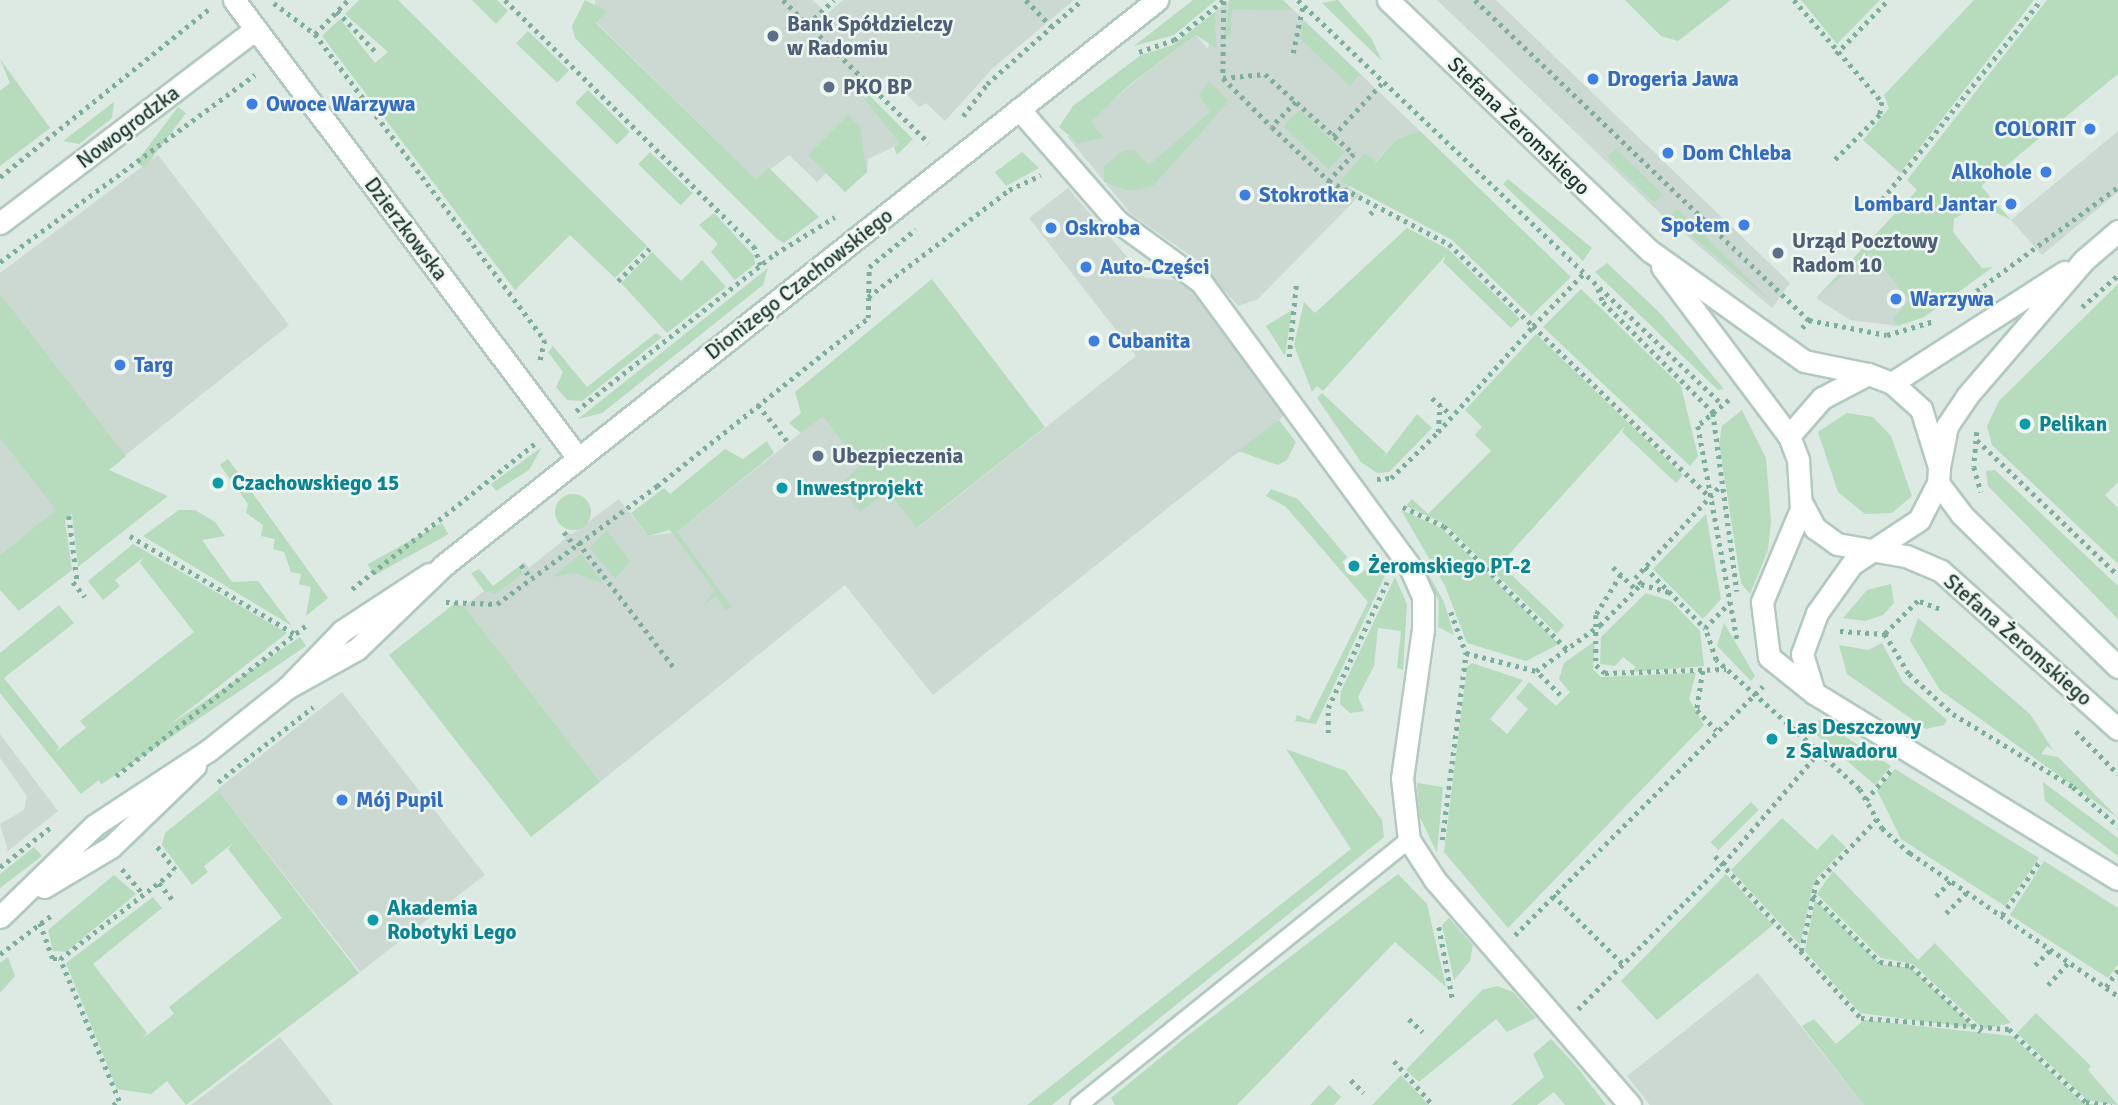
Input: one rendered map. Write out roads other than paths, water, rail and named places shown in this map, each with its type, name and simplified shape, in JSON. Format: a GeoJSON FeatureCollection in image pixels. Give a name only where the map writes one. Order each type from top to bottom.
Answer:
{"type":"FeatureCollection","features":[{"type":"Feature","properties":{"kind":"street","name":"Dzierzkowska"},"geometry":{"type":"LineString","coordinates":[[234,0],[578,458]]}},
{"type":"Feature","properties":{"kind":"street","name":"Dionizego Czachowskiego"},"geometry":{"type":"LineString","coordinates":[[0,917],[18,902],[111,847],[209,750],[287,688],[365,642],[440,568],[1157,0]]}},
{"type":"Feature","properties":{"kind":"street","name":"Stefana Żeromskiego"},"geometry":{"type":"LineString","coordinates":[[1388,0],[1650,251],[1804,361],[1868,374],[1892,383],[1921,409],[1938,475],[1961,514],[2118,667]]}},
{"type":"Feature","properties":{"kind":"street","name":"Nowogrodzka"},"geometry":{"type":"LineString","coordinates":[[0,223],[256,29]]}},
{"type":"Feature","properties":{"kind":"street"},"geometry":{"type":"LineString","coordinates":[[1019,109],[1118,221],[1201,282],[1409,565],[1423,597],[1423,629],[1402,778],[1409,840],[1436,880],[1630,1105]]}},
{"type":"Feature","properties":{"kind":"street"},"geometry":{"type":"LineString","coordinates":[[1892,383],[2084,260],[2118,231]]}},
{"type":"Feature","properties":{"kind":"street","name":"Stefana Żeromskiego"},"geometry":{"type":"LineString","coordinates":[[1650,251],[1789,436],[1801,502],[1794,535],[1766,587],[1760,628],[1769,657],[1814,693],[2118,879]]}},
{"type":"Feature","properties":{"kind":"street"},"geometry":{"type":"LineString","coordinates":[[1814,693],[1802,665],[1808,630],[1840,579],[1919,520],[1938,475],[1956,411],[2084,260]]}},
{"type":"Feature","properties":{"kind":"street"},"geometry":{"type":"LineString","coordinates":[[1789,436],[1822,398],[1868,374]]}},
{"type":"Feature","properties":{"kind":"street","name":"Stefana Żeromskiego"},"geometry":{"type":"LineString","coordinates":[[1801,502],[1824,536],[1872,553],[1906,556],[1941,571],[2118,729]]}},
{"type":"Feature","properties":{"kind":"lane"},"geometry":{"type":"LineString","coordinates":[[1079,1105],[1409,840]]}},
{"type":"Feature","properties":{"kind":"place","name":"Bank Spółdzielczy w Radomiu"},"geometry":{"type":"Point","coordinates":[773,36]}},
{"type":"Feature","properties":{"kind":"place","name":"Drogeria Jawa"},"geometry":{"type":"Point","coordinates":[1593,79]}},
{"type":"Feature","properties":{"kind":"place","name":"PKO BP"},"geometry":{"type":"Point","coordinates":[829,87]}},
{"type":"Feature","properties":{"kind":"place","name":"Owoce Warzywa"},"geometry":{"type":"Point","coordinates":[252,104]}},
{"type":"Feature","properties":{"kind":"place","name":"COLORIT"},"geometry":{"type":"Point","coordinates":[2090,129]}},
{"type":"Feature","properties":{"kind":"place","name":"Dom Chleba"},"geometry":{"type":"Point","coordinates":[1668,153]}},
{"type":"Feature","properties":{"kind":"place","name":"Alkohole"},"geometry":{"type":"Point","coordinates":[2046,172]}},
{"type":"Feature","properties":{"kind":"place","name":"Stokrotka"},"geometry":{"type":"Point","coordinates":[1245,195]}},
{"type":"Feature","properties":{"kind":"place","name":"Lombard Jantar"},"geometry":{"type":"Point","coordinates":[2011,204]}},
{"type":"Feature","properties":{"kind":"place","name":"Społem"},"geometry":{"type":"Point","coordinates":[1744,225]}},
{"type":"Feature","properties":{"kind":"place","name":"Oskroba"},"geometry":{"type":"Point","coordinates":[1051,228]}},
{"type":"Feature","properties":{"kind":"place","name":"Urząd Pocztowy Radom 10"},"geometry":{"type":"Point","coordinates":[1778,253]}},
{"type":"Feature","properties":{"kind":"place","name":"Auto-Części"},"geometry":{"type":"Point","coordinates":[1086,267]}},
{"type":"Feature","properties":{"kind":"place","name":"Warzywa"},"geometry":{"type":"Point","coordinates":[1896,299]}},
{"type":"Feature","properties":{"kind":"place","name":"Cubanita"},"geometry":{"type":"Point","coordinates":[1094,341]}},
{"type":"Feature","properties":{"kind":"place","name":"Targ"},"geometry":{"type":"Point","coordinates":[120,365]}},
{"type":"Feature","properties":{"kind":"place","name":"Pelikan"},"geometry":{"type":"Point","coordinates":[2025,424]}},
{"type":"Feature","properties":{"kind":"place","name":"Ubezpieczenia"},"geometry":{"type":"Point","coordinates":[818,456]}},
{"type":"Feature","properties":{"kind":"place","name":"Czachowskiego 15"},"geometry":{"type":"Point","coordinates":[218,483]}},
{"type":"Feature","properties":{"kind":"place","name":"Inwestprojekt"},"geometry":{"type":"Point","coordinates":[782,488]}},
{"type":"Feature","properties":{"kind":"place","name":"Żeromskiego PT-2"},"geometry":{"type":"Point","coordinates":[1354,566]}},
{"type":"Feature","properties":{"kind":"place","name":"Las Deszczowy z Salwadoru"},"geometry":{"type":"Point","coordinates":[1772,739]}},
{"type":"Feature","properties":{"kind":"place","name":"Mój Pupil"},"geometry":{"type":"Point","coordinates":[342,800]}},
{"type":"Feature","properties":{"kind":"place","name":"Akademia Robotyki Lego"},"geometry":{"type":"Point","coordinates":[373,920]}}]}
